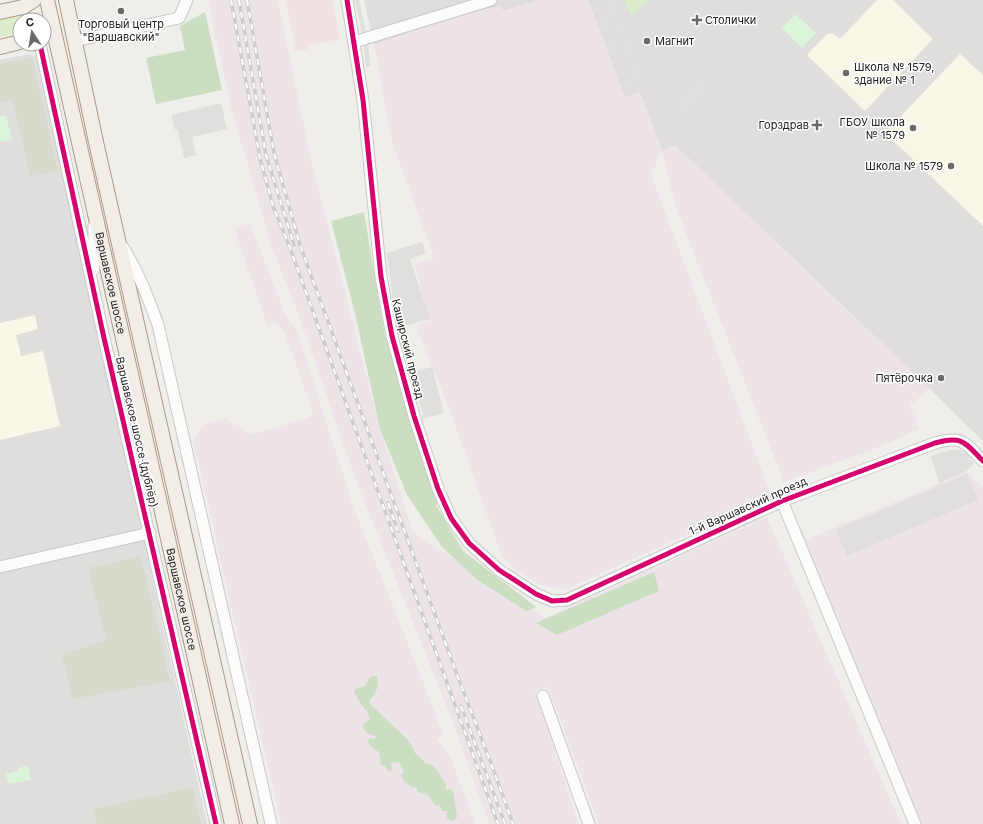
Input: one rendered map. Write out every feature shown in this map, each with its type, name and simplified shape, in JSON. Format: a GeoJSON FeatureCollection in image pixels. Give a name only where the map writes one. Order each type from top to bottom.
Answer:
{"type":"FeatureCollection","features":[{"type":"Feature","properties":{"kind":"main road","name":"Варшавское шоссе"},"geometry":{"type":"LineString","coordinates":[[47,0],[48,12]]}},
{"type":"Feature","properties":{"kind":"main road","name":"Варшавское шоссе"},"geometry":{"type":"LineString","coordinates":[[66,0],[250,824]]}},
{"type":"Feature","properties":{"kind":"main road"},"geometry":{"type":"LineString","coordinates":[[0,12],[30,2]]}},
{"type":"Feature","properties":{"kind":"main road"},"geometry":{"type":"LineString","coordinates":[[52,35],[74,36]]}},
{"type":"Feature","properties":{"kind":"main road"},"geometry":{"type":"LineString","coordinates":[[0,47],[12,44]]}},
{"type":"Feature","properties":{"kind":"main road","name":"Варшавское шоссе"},"geometry":{"type":"LineString","coordinates":[[52,47],[94,208],[232,824]]}},
{"type":"Feature","properties":{"kind":"street"},"geometry":{"type":"LineString","coordinates":[[74,36],[178,18],[187,0]]}},
{"type":"Feature","properties":{"kind":"street","name":"Каширский проезд"},"geometry":{"type":"LineString","coordinates":[[347,0],[363,100],[381,277],[391,329],[407,390],[438,490],[451,518],[469,543],[499,570],[536,594],[552,601]]}},
{"type":"Feature","properties":{"kind":"street"},"geometry":{"type":"LineString","coordinates":[[354,42],[491,0]]}},
{"type":"Feature","properties":{"kind":"street","name":"Варшавское шоссе (дублёр)"},"geometry":{"type":"LineString","coordinates":[[42,52],[94,293],[216,824]]}},
{"type":"Feature","properties":{"kind":"street"},"geometry":{"type":"LineString","coordinates":[[94,208],[94,293]]}},
{"type":"Feature","properties":{"kind":"street"},"geometry":{"type":"LineString","coordinates":[[119,241],[134,265],[145,288],[158,325],[271,824]]}},
{"type":"Feature","properties":{"kind":"street","name":"1-й Варшавский проезд"},"geometry":{"type":"LineString","coordinates":[[552,601],[567,600],[782,501],[935,442],[956,439],[965,444],[983,461]]}},
{"type":"Feature","properties":{"kind":"street"},"geometry":{"type":"LineString","coordinates":[[782,501],[915,824]]}},
{"type":"Feature","properties":{"kind":"street"},"geometry":{"type":"LineString","coordinates":[[0,567],[150,533]]}},
{"type":"Feature","properties":{"kind":"street"},"geometry":{"type":"LineString","coordinates":[[543,696],[588,824]]}},
{"type":"Feature","properties":{"kind":"shaded area"},"geometry":{"type":"Polygon","coordinates":[[[208,0],[278,0],[309,151],[380,429],[413,532],[545,618],[767,517],[901,824],[599,824],[548,687],[535,691],[579,824],[489,824],[452,720],[356,481],[299,316],[272,248],[232,111],[208,0]]]}},
{"type":"Feature","properties":{"kind":"shaded area"},"geometry":{"type":"Polygon","coordinates":[[[286,0],[333,0],[340,39],[309,46],[309,49],[296,52],[286,0]]]}},
{"type":"Feature","properties":{"kind":"shaded area"},"geometry":{"type":"Polygon","coordinates":[[[355,0],[359,0],[367,37],[371,66],[366,67],[363,38],[355,0]]]}},
{"type":"Feature","properties":{"kind":"shaded area"},"geometry":{"type":"Polygon","coordinates":[[[364,0],[539,0],[504,11],[459,16],[374,45],[364,0]]]}},
{"type":"Feature","properties":{"kind":"shaded area"},"geometry":{"type":"Polygon","coordinates":[[[539,0],[588,0],[625,98],[640,92],[662,150],[675,145],[930,389],[910,405],[919,429],[882,446],[784,482],[677,211],[662,151],[651,174],[772,497],[564,590],[540,585],[516,570],[502,557],[449,408],[415,325],[429,321],[415,264],[434,257],[392,143],[374,45],[459,16],[500,6],[504,11],[539,0]]]}},
{"type":"Feature","properties":{"kind":"shaded area"},"geometry":{"type":"Polygon","coordinates":[[[588,0],[983,0],[983,441],[675,146],[662,150],[640,93],[625,98],[588,0]]]}},
{"type":"Feature","properties":{"kind":"shaded area"},"geometry":{"type":"Polygon","coordinates":[[[606,0],[613,0],[643,81],[637,83],[606,0]]]}},
{"type":"Feature","properties":{"kind":"shaded area"},"geometry":{"type":"Polygon","coordinates":[[[877,0],[893,0],[933,39],[865,111],[807,55],[827,34],[834,34],[840,39],[877,0]]]}},
{"type":"Feature","properties":{"kind":"shaded area"},"geometry":{"type":"Polygon","coordinates":[[[600,5],[610,32],[604,34],[594,7],[600,5]]]}},
{"type":"Feature","properties":{"kind":"shaded area"},"geometry":{"type":"Polygon","coordinates":[[[612,39],[620,60],[615,62],[607,41],[612,39]]]}},
{"type":"Feature","properties":{"kind":"shaded area"},"geometry":{"type":"Polygon","coordinates":[[[29,54],[36,57],[207,824],[0,824],[0,60],[29,54]]]}},
{"type":"Feature","properties":{"kind":"shaded area","name":"Школа № 1579"},"geometry":{"type":"Polygon","coordinates":[[[960,54],[983,75],[983,226],[885,133],[960,54]]]}},
{"type":"Feature","properties":{"kind":"shaded area"},"geometry":{"type":"Polygon","coordinates":[[[32,57],[58,171],[30,176],[13,100],[0,103],[0,64],[32,57]]]}},
{"type":"Feature","properties":{"kind":"shaded area"},"geometry":{"type":"Polygon","coordinates":[[[623,67],[630,86],[624,88],[617,69],[623,67]]]}},
{"type":"Feature","properties":{"kind":"shaded area"},"geometry":{"type":"Polygon","coordinates":[[[704,76],[706,88],[679,116],[678,103],[704,76]]]}},
{"type":"Feature","properties":{"kind":"shaded area"},"geometry":{"type":"Polygon","coordinates":[[[221,103],[227,129],[192,137],[196,155],[184,158],[178,130],[175,130],[171,115],[221,103]]]}},
{"type":"Feature","properties":{"kind":"shaded area"},"geometry":{"type":"Polygon","coordinates":[[[250,223],[286,316],[296,328],[356,514],[444,736],[437,739],[451,759],[476,824],[281,824],[193,439],[204,424],[225,418],[233,425],[235,423],[250,435],[310,417],[313,412],[284,331],[274,323],[267,326],[234,228],[250,223]]]}},
{"type":"Feature","properties":{"kind":"shaded area"},"geometry":{"type":"Polygon","coordinates":[[[422,242],[426,253],[410,259],[430,319],[396,328],[387,253],[422,242]]]}},
{"type":"Feature","properties":{"kind":"shaded area"},"geometry":{"type":"Polygon","coordinates":[[[35,315],[38,329],[16,335],[21,356],[43,351],[60,426],[0,440],[0,323],[35,315]]]}},
{"type":"Feature","properties":{"kind":"shaded area"},"geometry":{"type":"Polygon","coordinates":[[[432,367],[444,413],[422,419],[423,413],[410,373],[432,367]]]}},
{"type":"Feature","properties":{"kind":"shaded area"},"geometry":{"type":"Polygon","coordinates":[[[950,450],[960,450],[966,453],[974,464],[967,471],[939,483],[931,456],[950,450]]]}},
{"type":"Feature","properties":{"kind":"shaded area"},"geometry":{"type":"Polygon","coordinates":[[[966,472],[983,487],[983,824],[921,824],[805,540],[966,472]]]}},
{"type":"Feature","properties":{"kind":"shaded area"},"geometry":{"type":"Polygon","coordinates":[[[967,474],[978,500],[847,556],[836,530],[967,474]]]}},
{"type":"Feature","properties":{"kind":"shaded area"},"geometry":{"type":"Polygon","coordinates":[[[141,556],[170,681],[73,699],[62,655],[106,640],[88,568],[141,556]]]}},
{"type":"Feature","properties":{"kind":"shaded area"},"geometry":{"type":"Polygon","coordinates":[[[193,787],[201,824],[97,824],[93,809],[193,787]]]}},
{"type":"Feature","properties":{"kind":"green space"},"geometry":{"type":"Polygon","coordinates":[[[624,0],[648,0],[631,16],[624,0]]]}},
{"type":"Feature","properties":{"kind":"green space"},"geometry":{"type":"Polygon","coordinates":[[[205,12],[222,90],[156,104],[146,58],[185,50],[180,26],[205,12]]]}},
{"type":"Feature","properties":{"kind":"green space"},"geometry":{"type":"Polygon","coordinates":[[[795,14],[816,33],[802,48],[782,28],[795,14]]]}},
{"type":"Feature","properties":{"kind":"green space"},"geometry":{"type":"Polygon","coordinates":[[[12,17],[12,35],[0,37],[0,20],[12,17]]]}},
{"type":"Feature","properties":{"kind":"green space"},"geometry":{"type":"Polygon","coordinates":[[[6,115],[12,140],[0,142],[0,116],[6,115]]]}},
{"type":"Feature","properties":{"kind":"green space"},"geometry":{"type":"Polygon","coordinates":[[[364,212],[384,332],[437,504],[436,505],[463,551],[536,607],[526,611],[476,579],[442,547],[407,495],[380,429],[355,313],[331,221],[364,212]]]}},
{"type":"Feature","properties":{"kind":"green space"},"geometry":{"type":"Polygon","coordinates":[[[654,572],[659,591],[557,635],[536,623],[654,572]]]}},
{"type":"Feature","properties":{"kind":"green space"},"geometry":{"type":"Polygon","coordinates":[[[377,676],[378,686],[376,692],[370,700],[370,704],[406,738],[414,749],[414,752],[426,763],[432,765],[437,770],[446,784],[446,790],[450,789],[453,791],[457,817],[454,821],[448,820],[446,814],[448,811],[443,811],[439,805],[436,806],[427,794],[418,792],[416,787],[413,788],[404,782],[401,775],[404,772],[399,762],[391,763],[392,771],[388,771],[385,766],[381,765],[379,752],[372,748],[368,743],[370,738],[376,739],[375,736],[364,730],[363,725],[370,719],[367,711],[354,692],[356,688],[365,686],[369,678],[377,676]]]}},
{"type":"Feature","properties":{"kind":"green space"},"geometry":{"type":"Polygon","coordinates":[[[28,766],[31,780],[9,784],[6,774],[19,771],[18,768],[28,766]]]}},
{"type":"Feature","properties":{"kind":"railway"},"geometry":{"type":"LineString","coordinates":[[231,0],[260,158],[273,206],[290,248],[498,824]]}},
{"type":"Feature","properties":{"kind":"railway"},"geometry":{"type":"LineString","coordinates":[[239,0],[266,155],[294,245]]}},
{"type":"Feature","properties":{"kind":"railway"},"geometry":{"type":"LineString","coordinates":[[247,0],[274,153],[300,245],[513,824]]}},
{"type":"Feature","properties":{"kind":"railway"},"geometry":{"type":"LineString","coordinates":[[388,503],[398,531]]}},
{"type":"Feature","properties":{"kind":"railway"},"geometry":{"type":"LineString","coordinates":[[461,706],[505,824]]}},
{"type":"Feature","properties":{"kind":"cycle path"},"geometry":{"type":"LineString","coordinates":[[347,0],[363,100],[381,277],[392,336],[414,416],[438,489],[451,518],[469,543],[499,570],[536,594],[552,601],[567,600],[782,501],[935,443],[958,440],[972,449],[983,461]]}},
{"type":"Feature","properties":{"kind":"cycle path"},"geometry":{"type":"LineString","coordinates":[[42,52],[104,338],[216,824]]}},
{"type":"Feature","properties":{"kind":"place","name":"Торговый центр \"Варшавский\""},"geometry":{"type":"Point","coordinates":[121,11]}},
{"type":"Feature","properties":{"kind":"place","name":"Столички"},"geometry":{"type":"Point","coordinates":[697,20]}},
{"type":"Feature","properties":{"kind":"place","name":"Магнит"},"geometry":{"type":"Point","coordinates":[647,41]}},
{"type":"Feature","properties":{"kind":"place","name":"Школа № 1579, здание № 1"},"geometry":{"type":"Point","coordinates":[846,73]}},
{"type":"Feature","properties":{"kind":"place","name":"Горздрав"},"geometry":{"type":"Point","coordinates":[817,125]}},
{"type":"Feature","properties":{"kind":"place","name":"ГБОУ школа № 1579"},"geometry":{"type":"Point","coordinates":[913,128]}},
{"type":"Feature","properties":{"kind":"place","name":"Школа № 1579"},"geometry":{"type":"Point","coordinates":[951,166]}},
{"type":"Feature","properties":{"kind":"place","name":"Пятёрочка"},"geometry":{"type":"Point","coordinates":[941,378]}}]}
